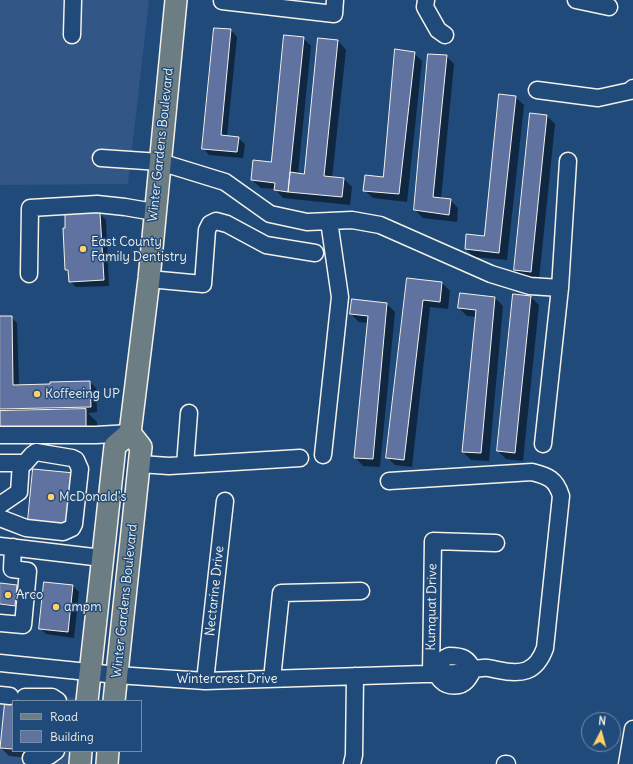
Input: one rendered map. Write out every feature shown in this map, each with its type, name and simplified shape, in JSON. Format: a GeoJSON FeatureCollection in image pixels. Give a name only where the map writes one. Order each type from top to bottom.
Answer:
{"type":"FeatureCollection","features":[{"type":"Feature","properties":{"kind":"main road","name":"Winter Gardens Boulevard"},"geometry":{"type":"LineString","coordinates":[[87,700],[115,446],[130,433],[149,279],[154,212],[176,0]]}},
{"type":"Feature","properties":{"kind":"main road","name":"Winter Gardens Boulevard"},"geometry":{"type":"LineString","coordinates":[[114,700],[140,464],[141,447],[130,433]]}},
{"type":"Feature","properties":{"kind":"main road"},"geometry":{"type":"LineString","coordinates":[[80,764],[81,752]]}},
{"type":"Feature","properties":{"kind":"main road"},"geometry":{"type":"LineString","coordinates":[[107,764],[108,752]]}},
{"type":"Feature","properties":{"kind":"street"},"geometry":{"type":"LineString","coordinates":[[218,0],[294,5],[334,14],[335,0]]}},
{"type":"Feature","properties":{"kind":"street"},"geometry":{"type":"LineString","coordinates":[[426,0],[425,7],[438,30],[445,35]]}},
{"type":"Feature","properties":{"kind":"street"},"geometry":{"type":"LineString","coordinates":[[576,0],[609,8]]}},
{"type":"Feature","properties":{"kind":"street"},"geometry":{"type":"LineString","coordinates":[[72,35],[73,1]]}},
{"type":"Feature","properties":{"kind":"street"},"geometry":{"type":"LineString","coordinates":[[537,90],[598,98],[630,91],[633,88]]}},
{"type":"Feature","properties":{"kind":"street"},"geometry":{"type":"LineString","coordinates":[[101,158],[160,162],[225,182],[270,214],[307,222],[352,220],[380,225],[491,274],[530,286],[560,288]]}},
{"type":"Feature","properties":{"kind":"street"},"geometry":{"type":"LineString","coordinates":[[543,444],[560,288],[568,161]]}},
{"type":"Feature","properties":{"kind":"street"},"geometry":{"type":"LineString","coordinates":[[29,274],[30,208],[97,204],[154,212]]}},
{"type":"Feature","properties":{"kind":"street"},"geometry":{"type":"LineString","coordinates":[[149,279],[203,284],[206,230],[210,224],[216,221],[227,224],[266,245],[315,253]]}},
{"type":"Feature","properties":{"kind":"street"},"geometry":{"type":"LineString","coordinates":[[323,455],[340,302],[329,221]]}},
{"type":"Feature","properties":{"kind":"street"},"geometry":{"type":"LineString","coordinates":[[185,465],[189,413]]}},
{"type":"Feature","properties":{"kind":"street"},"geometry":{"type":"LineString","coordinates":[[0,435],[96,435],[130,433]]}},
{"type":"Feature","properties":{"kind":"street"},"geometry":{"type":"LineString","coordinates":[[0,463],[26,464],[36,452],[72,458],[76,460],[80,469],[74,524],[72,528],[63,532],[26,528],[0,518]]}},
{"type":"Feature","properties":{"kind":"street"},"geometry":{"type":"LineString","coordinates":[[140,464],[169,466],[300,458]]}},
{"type":"Feature","properties":{"kind":"street"},"geometry":{"type":"LineString","coordinates":[[0,505],[19,492],[21,464]]}},
{"type":"Feature","properties":{"kind":"street","name":"Wintercrest Drive"},"geometry":{"type":"LineString","coordinates":[[0,663],[117,675],[205,681],[455,673],[483,667],[510,673],[519,673],[529,670],[538,663],[545,648],[561,496],[554,481],[532,472],[389,482]]}},
{"type":"Feature","properties":{"kind":"street","name":"Nectarine Drive"},"geometry":{"type":"LineString","coordinates":[[205,681],[225,501]]}},
{"type":"Feature","properties":{"kind":"street","name":"Kumquat Drive"},"geometry":{"type":"LineString","coordinates":[[434,674],[433,541],[496,543]]}},
{"type":"Feature","properties":{"kind":"street"},"geometry":{"type":"LineString","coordinates":[[0,623],[23,625],[28,571],[12,569],[7,546],[102,558]]}},
{"type":"Feature","properties":{"kind":"street"},"geometry":{"type":"LineString","coordinates":[[272,679],[281,593],[361,590]]}},
{"type":"Feature","properties":{"kind":"street"},"geometry":{"type":"LineString","coordinates":[[450,656],[460,656],[470,663],[473,670],[465,683],[458,685],[447,684],[434,674],[438,665],[444,658],[450,656]]}},
{"type":"Feature","properties":{"kind":"street"},"geometry":{"type":"LineString","coordinates":[[352,764],[354,755],[355,676]]}},
{"type":"Feature","properties":{"kind":"street"},"geometry":{"type":"LineString","coordinates":[[12,696],[52,697],[56,700]]}},
{"type":"Feature","properties":{"kind":"street"},"geometry":{"type":"LineString","coordinates":[[627,764],[633,729]]}},
{"type":"Feature","properties":{"kind":"street"},"geometry":{"type":"LineString","coordinates":[[30,758],[49,756],[55,752]]}},
{"type":"Feature","properties":{"kind":"shaded area"},"geometry":{"type":"Polygon","coordinates":[[[0,0],[149,0],[128,184],[0,185],[0,0]]]}},
{"type":"Feature","properties":{"kind":"shaded area"},"geometry":{"type":"Polygon","coordinates":[[[0,689],[75,698],[75,700],[12,700],[12,752],[69,752],[68,764],[0,764],[0,689]]]}},
{"type":"Feature","properties":{"kind":"building"},"geometry":{"type":"Polygon","coordinates":[[[214,28],[231,29],[221,135],[239,137],[237,152],[202,149],[214,28]]]}},
{"type":"Feature","properties":{"kind":"building"},"geometry":{"type":"Polygon","coordinates":[[[284,35],[304,37],[288,192],[274,190],[275,183],[251,180],[253,160],[271,162],[284,35]]]}},
{"type":"Feature","properties":{"kind":"building"},"geometry":{"type":"Polygon","coordinates":[[[318,38],[338,40],[324,176],[344,178],[342,197],[288,192],[290,172],[304,174],[318,38]]]}},
{"type":"Feature","properties":{"kind":"building"},"geometry":{"type":"Polygon","coordinates":[[[395,49],[415,52],[399,194],[363,191],[365,175],[383,177],[395,49]]]}},
{"type":"Feature","properties":{"kind":"building"},"geometry":{"type":"Polygon","coordinates":[[[428,54],[447,55],[433,197],[451,199],[449,215],[414,210],[428,54]]]}},
{"type":"Feature","properties":{"kind":"building"},"geometry":{"type":"Polygon","coordinates":[[[499,94],[516,96],[499,253],[465,249],[466,234],[484,236],[499,94]]]}},
{"type":"Feature","properties":{"kind":"building"},"geometry":{"type":"Polygon","coordinates":[[[530,113],[547,115],[531,272],[514,270],[530,113]]]}},
{"type":"Feature","properties":{"kind":"building","name":"East County Family Dentistry"},"geometry":{"type":"Polygon","coordinates":[[[100,213],[104,280],[69,282],[68,270],[65,270],[63,228],[65,228],[65,214],[100,213]]]}},
{"type":"Feature","properties":{"kind":"building"},"geometry":{"type":"Polygon","coordinates":[[[407,278],[442,282],[440,302],[423,300],[404,460],[386,458],[407,278]]]}},
{"type":"Feature","properties":{"kind":"building"},"geometry":{"type":"Polygon","coordinates":[[[460,293],[495,297],[481,453],[462,452],[476,310],[458,308],[460,293]]]}},
{"type":"Feature","properties":{"kind":"building"},"geometry":{"type":"Polygon","coordinates":[[[513,294],[531,296],[515,453],[497,451],[513,294]]]}},
{"type":"Feature","properties":{"kind":"building"},"geometry":{"type":"Polygon","coordinates":[[[352,299],[387,303],[373,459],[354,458],[368,316],[350,314],[352,299]]]}},
{"type":"Feature","properties":{"kind":"building"},"geometry":{"type":"Polygon","coordinates":[[[0,316],[12,316],[13,385],[90,381],[91,407],[0,409],[0,316]]]}},
{"type":"Feature","properties":{"kind":"building"},"geometry":{"type":"Polygon","coordinates":[[[86,409],[86,427],[0,429],[0,411],[86,409]]]}},
{"type":"Feature","properties":{"kind":"building","name":"McDonald's"},"geometry":{"type":"Polygon","coordinates":[[[33,469],[74,473],[70,524],[28,520],[33,469]]]}},
{"type":"Feature","properties":{"kind":"building","name":"ampm"},"geometry":{"type":"Polygon","coordinates":[[[44,582],[73,585],[68,632],[39,629],[44,582]]]}},
{"type":"Feature","properties":{"kind":"building","name":"Arco"},"geometry":{"type":"Polygon","coordinates":[[[0,583],[17,585],[15,606],[0,604],[0,583]]]}},
{"type":"Feature","properties":{"kind":"building"},"geometry":{"type":"Polygon","coordinates":[[[11,692],[25,693],[42,700],[12,700],[12,749],[0,748],[5,699],[11,692]]]}},
{"type":"Feature","properties":{"kind":"place","name":"East County Family Dentistry"},"geometry":{"type":"Point","coordinates":[83,249]}},
{"type":"Feature","properties":{"kind":"place","name":"Koffeeing UP"},"geometry":{"type":"Point","coordinates":[37,394]}},
{"type":"Feature","properties":{"kind":"place","name":"McDonald's"},"geometry":{"type":"Point","coordinates":[51,497]}},
{"type":"Feature","properties":{"kind":"place","name":"Arco"},"geometry":{"type":"Point","coordinates":[8,595]}},
{"type":"Feature","properties":{"kind":"place","name":"ampm"},"geometry":{"type":"Point","coordinates":[56,607]}}]}
